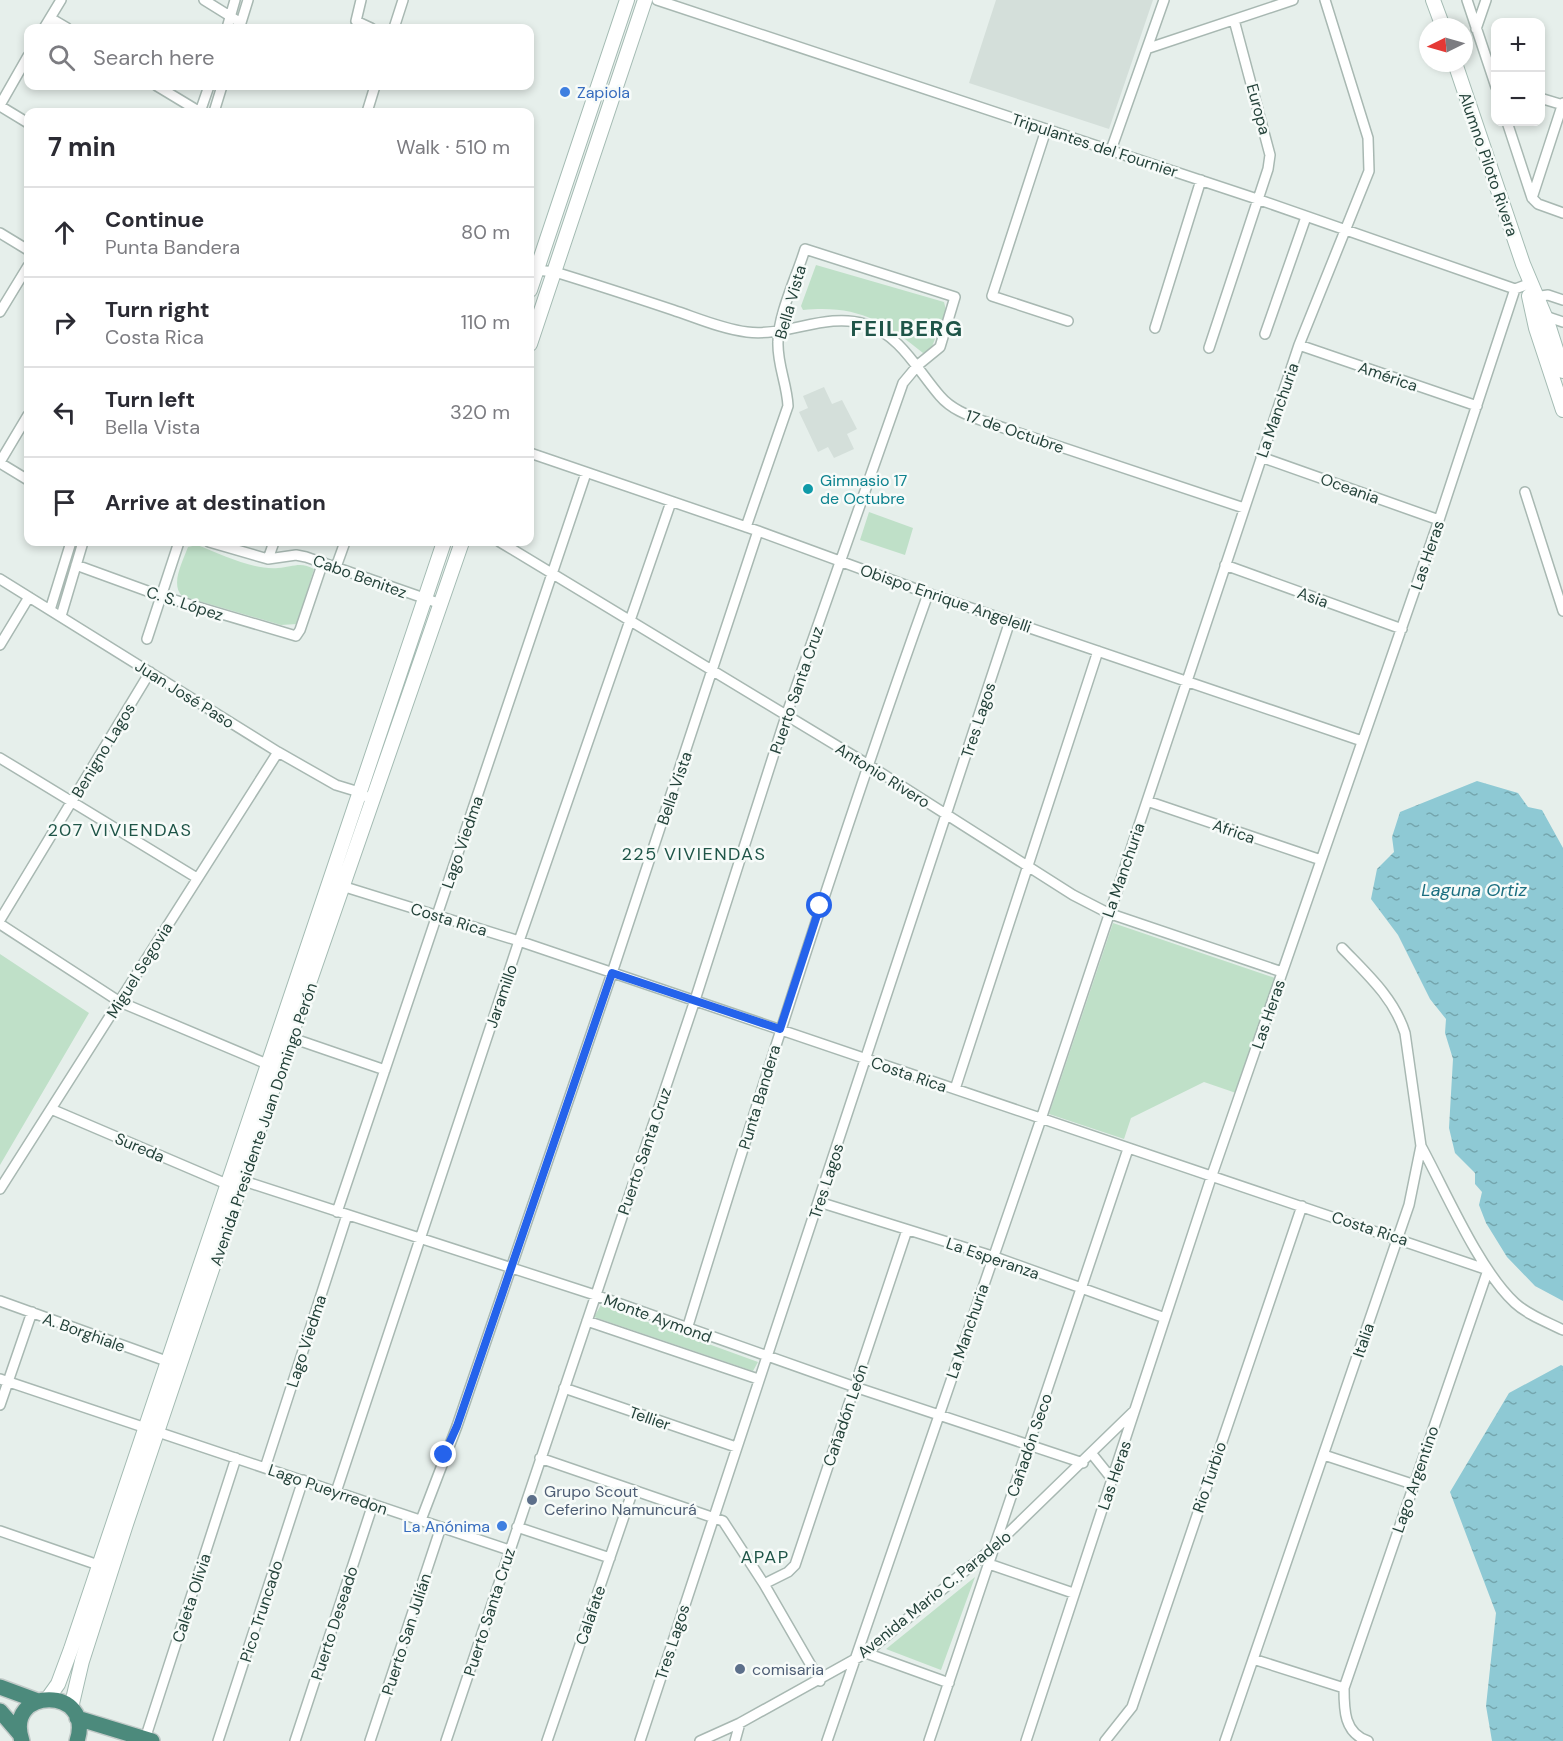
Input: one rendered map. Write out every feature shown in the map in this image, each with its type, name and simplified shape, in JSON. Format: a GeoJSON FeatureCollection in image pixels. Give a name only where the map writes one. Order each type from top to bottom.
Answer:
{"type":"FeatureCollection","features":[{"type":"Feature","properties":{"kind":"highway"},"geometry":{"type":"LineString","coordinates":[[0,1688],[43,1700],[57,1699],[74,1713],[148,1740]]}},
{"type":"Feature","properties":{"kind":"highway"},"geometry":{"type":"LineString","coordinates":[[21,1737],[23,1714],[43,1700]]}},
{"type":"Feature","properties":{"kind":"highway"},"geometry":{"type":"LineString","coordinates":[[0,1711],[21,1737]]}},
{"type":"Feature","properties":{"kind":"highway"},"geometry":{"type":"LineString","coordinates":[[74,1713],[79,1726],[76,1741]]}},
{"type":"Feature","properties":{"kind":"main road"},"geometry":{"type":"LineString","coordinates":[[534,277],[627,0]]}},
{"type":"Feature","properties":{"kind":"main road"},"geometry":{"type":"LineString","coordinates":[[534,332],[645,0]]}},
{"type":"Feature","properties":{"kind":"main road"},"geometry":{"type":"LineString","coordinates":[[1434,0],[1440,18]]}},
{"type":"Feature","properties":{"kind":"main road","name":"Alumno Piloto Rivera"},"geometry":{"type":"LineString","coordinates":[[1458,72],[1523,264],[1528,290],[1563,371]]}},
{"type":"Feature","properties":{"kind":"main road","name":"Alumno Piloto Rivera"},"geometry":{"type":"LineString","coordinates":[[1539,316],[1563,410]]}},
{"type":"Feature","properties":{"kind":"main road","name":"Avenida Presidente Juan Domingo Perón"},"geometry":{"type":"LineString","coordinates":[[153,1430],[169,1362],[282,1062],[284,1036],[329,882],[443,546]]}},
{"type":"Feature","properties":{"kind":"main road","name":"Avenida Presidente Juan Domingo Perón"},"geometry":{"type":"LineString","coordinates":[[43,1700],[58,1684],[106,1567],[237,1181],[267,1064],[284,1036],[345,886],[461,546]]}},
{"type":"Feature","properties":{"kind":"main road","name":"Avenida Presidente Juan Domingo Perón"},"geometry":{"type":"LineString","coordinates":[[74,1713],[82,1661],[106,1567]]}},
{"type":"Feature","properties":{"kind":"street"},"geometry":{"type":"LineString","coordinates":[[46,24],[61,0]]}},
{"type":"Feature","properties":{"kind":"street"},"geometry":{"type":"LineString","coordinates":[[204,0],[238,24]]}},
{"type":"Feature","properties":{"kind":"street"},"geometry":{"type":"LineString","coordinates":[[228,24],[236,0]]}},
{"type":"Feature","properties":{"kind":"street"},"geometry":{"type":"LineString","coordinates":[[241,24],[248,0]]}},
{"type":"Feature","properties":{"kind":"street"},"geometry":{"type":"LineString","coordinates":[[362,0],[357,21],[363,24]]}},
{"type":"Feature","properties":{"kind":"street"},"geometry":{"type":"LineString","coordinates":[[395,24],[403,0]]}},
{"type":"Feature","properties":{"kind":"street","name":"Tripulantes del Fournier"},"geometry":{"type":"LineString","coordinates":[[657,0],[1201,180],[1346,231],[1563,300]]}},
{"type":"Feature","properties":{"kind":"street"},"geometry":{"type":"LineString","coordinates":[[1111,150],[1149,48],[1164,0]]}},
{"type":"Feature","properties":{"kind":"street"},"geometry":{"type":"LineString","coordinates":[[1149,48],[1293,0]]}},
{"type":"Feature","properties":{"kind":"street","name":"La Manchuria"},"geometry":{"type":"LineString","coordinates":[[827,1741],[1041,1119],[1299,345],[1369,171],[1368,138],[1325,0]]}},
{"type":"Feature","properties":{"kind":"street"},"geometry":{"type":"LineString","coordinates":[[1467,0],[1491,72]]}},
{"type":"Feature","properties":{"kind":"street"},"geometry":{"type":"LineString","coordinates":[[1476,29],[1486,0]]}},
{"type":"Feature","properties":{"kind":"street"},"geometry":{"type":"LineString","coordinates":[[50,18],[61,24]]}},
{"type":"Feature","properties":{"kind":"street","name":"Europa"},"geometry":{"type":"LineString","coordinates":[[1209,348],[1270,155],[1234,20]]}},
{"type":"Feature","properties":{"kind":"street"},"geometry":{"type":"LineString","coordinates":[[24,63],[0,105],[24,120]]}},
{"type":"Feature","properties":{"kind":"street"},"geometry":{"type":"LineString","coordinates":[[164,90],[194,108]]}},
{"type":"Feature","properties":{"kind":"street"},"geometry":{"type":"LineString","coordinates":[[201,108],[208,90]]}},
{"type":"Feature","properties":{"kind":"street"},"geometry":{"type":"LineString","coordinates":[[215,108],[221,90]]}},
{"type":"Feature","properties":{"kind":"street"},"geometry":{"type":"LineString","coordinates":[[368,108],[374,90]]}},
{"type":"Feature","properties":{"kind":"street"},"geometry":{"type":"LineString","coordinates":[[1532,198],[1563,104],[1545,99]]}},
{"type":"Feature","properties":{"kind":"street"},"geometry":{"type":"LineString","coordinates":[[1508,126],[1532,198],[1538,204],[1563,213]]}},
{"type":"Feature","properties":{"kind":"street"},"geometry":{"type":"LineString","coordinates":[[1046,130],[992,296],[1068,321]]}},
{"type":"Feature","properties":{"kind":"street"},"geometry":{"type":"LineString","coordinates":[[1155,328],[1201,180]]}},
{"type":"Feature","properties":{"kind":"street"},"geometry":{"type":"LineString","coordinates":[[1265,334],[1306,217]]}},
{"type":"Feature","properties":{"kind":"street"},"geometry":{"type":"LineString","coordinates":[[0,233],[24,248]]}},
{"type":"Feature","properties":{"kind":"street","name":"Bella Vista"},"geometry":{"type":"LineString","coordinates":[[746,527],[788,406],[779,360],[779,332],[805,249],[955,297]]}},
{"type":"Feature","properties":{"kind":"street","name":"17 de Octubre"},"geometry":{"type":"LineString","coordinates":[[536,270],[555,272],[719,326],[748,332],[779,332],[835,321],[866,324],[879,330],[918,365],[939,396],[954,409],[1244,508]]}},
{"type":"Feature","properties":{"kind":"street"},"geometry":{"type":"LineString","coordinates":[[0,312],[24,273]]}},
{"type":"Feature","properties":{"kind":"street","name":"Las Heras"},"geometry":{"type":"LineString","coordinates":[[1026,1741],[1073,1593],[1138,1407],[1212,1175],[1477,406],[1528,290]]}},
{"type":"Feature","properties":{"kind":"street","name":"Puerto Santa Cruz"},"geometry":{"type":"LineString","coordinates":[[446,1741],[695,1000],[786,716],[903,383],[918,365],[940,347],[955,297]]}},
{"type":"Feature","properties":{"kind":"street"},"geometry":{"type":"LineString","coordinates":[[1539,316],[1563,322]]}},
{"type":"Feature","properties":{"kind":"street","name":"América"},"geometry":{"type":"LineString","coordinates":[[1299,345],[1477,406]]}},
{"type":"Feature","properties":{"kind":"street"},"geometry":{"type":"LineString","coordinates":[[1563,354],[1563,371]]}},
{"type":"Feature","properties":{"kind":"street"},"geometry":{"type":"LineString","coordinates":[[24,423],[0,462],[24,477]]}},
{"type":"Feature","properties":{"kind":"street","name":"Obispo Enrique Angelelli"},"geometry":{"type":"LineString","coordinates":[[534,454],[758,531],[928,594],[1187,679],[1362,741]]}},
{"type":"Feature","properties":{"kind":"street","name":"Oceania"},"geometry":{"type":"LineString","coordinates":[[1261,457],[1439,520]]}},
{"type":"Feature","properties":{"kind":"street","name":"Lago Viedma"},"geometry":{"type":"LineString","coordinates":[[265,1468],[385,1070],[586,473]]}},
{"type":"Feature","properties":{"kind":"street"},"geometry":{"type":"LineString","coordinates":[[1525,492],[1563,611]]}},
{"type":"Feature","properties":{"kind":"street","name":"Jaramillo"},"geometry":{"type":"LineString","coordinates":[[336,1492],[519,941],[671,502]]}},
{"type":"Feature","properties":{"kind":"street","name":"Bella Vista"},"geometry":{"type":"LineString","coordinates":[[421,1520],[457,1426],[612,973],[758,531]]}},
{"type":"Feature","properties":{"kind":"street"},"geometry":{"type":"LineString","coordinates":[[50,609],[69,546]]}},
{"type":"Feature","properties":{"kind":"street"},"geometry":{"type":"LineString","coordinates":[[61,616],[83,546]]}},
{"type":"Feature","properties":{"kind":"street"},"geometry":{"type":"LineString","coordinates":[[147,639],[177,546]]}},
{"type":"Feature","properties":{"kind":"street","name":"Cabo Benitez"},"geometry":{"type":"LineString","coordinates":[[223,546],[268,559],[296,555],[323,562],[441,604]]}},
{"type":"Feature","properties":{"kind":"street"},"geometry":{"type":"LineString","coordinates":[[268,559],[273,546]]}},
{"type":"Feature","properties":{"kind":"street"},"geometry":{"type":"LineString","coordinates":[[336,567],[344,546]]}},
{"type":"Feature","properties":{"kind":"street","name":"Antonio Rivero"},"geometry":{"type":"LineString","coordinates":[[507,546],[553,572],[712,673],[867,764],[1029,869],[1108,913],[1282,972]]}},
{"type":"Feature","properties":{"kind":"street","name":"C. S. López"},"geometry":{"type":"LineString","coordinates":[[76,565],[161,596],[296,636],[323,562]]}},
{"type":"Feature","properties":{"kind":"street","name":"Asia"},"geometry":{"type":"LineString","coordinates":[[1225,565],[1402,628]]}},
{"type":"Feature","properties":{"kind":"street","name":"Juan José Paso"},"geometry":{"type":"LineString","coordinates":[[0,579],[278,752],[336,785],[359,792],[374,801]]}},
{"type":"Feature","properties":{"kind":"street","name":"Punta Bandera"},"geometry":{"type":"LineString","coordinates":[[687,1329],[780,1029],[867,764],[928,594]]}},
{"type":"Feature","properties":{"kind":"street"},"geometry":{"type":"LineString","coordinates":[[0,645],[29,597]]}},
{"type":"Feature","properties":{"kind":"street","name":"Tres Lagos"},"geometry":{"type":"LineString","coordinates":[[640,1741],[1010,621]]}},
{"type":"Feature","properties":{"kind":"street"},"geometry":{"type":"LineString","coordinates":[[955,1089],[1029,869],[1098,651]]}},
{"type":"Feature","properties":{"kind":"street","name":"Benigno Lagos"},"geometry":{"type":"LineString","coordinates":[[0,922],[150,672]]}},
{"type":"Feature","properties":{"kind":"street","name":"Miguel Segovia"},"geometry":{"type":"LineString","coordinates":[[0,1189],[278,752]]}},
{"type":"Feature","properties":{"kind":"street"},"geometry":{"type":"LineString","coordinates":[[0,758],[197,878]]}},
{"type":"Feature","properties":{"kind":"street","name":"Africa"},"geometry":{"type":"LineString","coordinates":[[1147,801],[1321,860]]}},
{"type":"Feature","properties":{"kind":"street","name":"Costa Rica"},"geometry":{"type":"LineString","coordinates":[[329,882],[519,941],[1488,1270]]}},
{"type":"Feature","properties":{"kind":"street"},"geometry":{"type":"LineString","coordinates":[[0,922],[120,1002],[267,1064],[282,1062]]}},
{"type":"Feature","properties":{"kind":"street","name":"Italia"},"geometry":{"type":"LineString","coordinates":[[1225,1741],[1399,1238],[1421,1146],[1401,1019],[1379,987],[1342,948]]}},
{"type":"Feature","properties":{"kind":"street"},"geometry":{"type":"LineString","coordinates":[[284,1036],[385,1070]]}},
{"type":"Feature","properties":{"kind":"street","name":"Sureda"},"geometry":{"type":"LineString","coordinates":[[51,1109],[222,1182],[237,1181]]}},
{"type":"Feature","properties":{"kind":"street"},"geometry":{"type":"LineString","coordinates":[[1421,1146],[1488,1270],[1516,1304],[1563,1330]]}},
{"type":"Feature","properties":{"kind":"street","name":"Cañadón Seco"},"geometry":{"type":"LineString","coordinates":[[929,1741],[1128,1149]]}},
{"type":"Feature","properties":{"kind":"street","name":"Monte Aymond"},"geometry":{"type":"LineString","coordinates":[[237,1181],[595,1296],[855,1387],[1029,1443],[1083,1463]]}},
{"type":"Feature","properties":{"kind":"street","name":"La Esperanza"},"geometry":{"type":"LineString","coordinates":[[819,1202],[992,1256],[1165,1318]]}},
{"type":"Feature","properties":{"kind":"street","name":"Rio Turbio"},"geometry":{"type":"LineString","coordinates":[[1105,1741],[1132,1707],[1302,1206]]}},
{"type":"Feature","properties":{"kind":"street","name":"Cañadón León"},"geometry":{"type":"LineString","coordinates":[[764,1584],[788,1572],[795,1565],[907,1230]]}},
{"type":"Feature","properties":{"kind":"street","name":"Lago Argentino"},"geometry":{"type":"LineString","coordinates":[[1344,1688],[1412,1484],[1488,1270]]}},
{"type":"Feature","properties":{"kind":"street","name":"A. Borghiale"},"geometry":{"type":"LineString","coordinates":[[0,1301],[169,1362]]}},
{"type":"Feature","properties":{"kind":"street"},"geometry":{"type":"LineString","coordinates":[[0,1405],[4,1380],[32,1312]]}},
{"type":"Feature","properties":{"kind":"street"},"geometry":{"type":"LineString","coordinates":[[587,1321],[758,1379]]}},
{"type":"Feature","properties":{"kind":"street","name":"Lago Pueyrredon"},"geometry":{"type":"LineString","coordinates":[[4,1380],[509,1550]]}},
{"type":"Feature","properties":{"kind":"street","name":"Tellier"},"geometry":{"type":"LineString","coordinates":[[564,1388],[736,1448]]}},
{"type":"Feature","properties":{"kind":"street","name":"Avenida Mario C. Paradelo"},"geometry":{"type":"LineString","coordinates":[[708,1740],[820,1681],[866,1653],[995,1546],[1083,1463],[1138,1407]]}},
{"type":"Feature","properties":{"kind":"street"},"geometry":{"type":"LineString","coordinates":[[1092,1454],[1112,1479]]}},
{"type":"Feature","properties":{"kind":"street"},"geometry":{"type":"LineString","coordinates":[[1323,1455],[1412,1484]]}},
{"type":"Feature","properties":{"kind":"street","name":"Caleta Olivia"},"geometry":{"type":"LineString","coordinates":[[148,1740],[236,1458]]}},
{"type":"Feature","properties":{"kind":"street"},"geometry":{"type":"LineString","coordinates":[[540,1458],[713,1516],[728,1526],[820,1681]]}},
{"type":"Feature","properties":{"kind":"street","name":"Pico Truncado"},"geometry":{"type":"LineString","coordinates":[[218,1741],[303,1480]]}},
{"type":"Feature","properties":{"kind":"street","name":"Calafate"},"geometry":{"type":"LineString","coordinates":[[547,1741],[633,1490]]}},
{"type":"Feature","properties":{"kind":"street","name":"Puerto Deseado"},"geometry":{"type":"LineString","coordinates":[[295,1741],[373,1504]]}},
{"type":"Feature","properties":{"kind":"street","name":"Puerto San Julián"},"geometry":{"type":"LineString","coordinates":[[370,1741],[441,1527]]}},
{"type":"Feature","properties":{"kind":"street"},"geometry":{"type":"LineString","coordinates":[[517,1527],[610,1558]]}},
{"type":"Feature","properties":{"kind":"street"},"geometry":{"type":"LineString","coordinates":[[0,1532],[106,1567]]}},
{"type":"Feature","properties":{"kind":"street"},"geometry":{"type":"LineString","coordinates":[[989,1564],[1073,1593]]}},
{"type":"Feature","properties":{"kind":"street"},"geometry":{"type":"LineString","coordinates":[[866,1653],[949,1683]]}},
{"type":"Feature","properties":{"kind":"street"},"geometry":{"type":"LineString","coordinates":[[1253,1659],[1344,1688],[1346,1720],[1352,1731],[1368,1741]]}},
{"type":"Feature","properties":{"kind":"street"},"geometry":{"type":"LineString","coordinates":[[735,1741],[740,1723]]}},
{"type":"Feature","properties":{"kind":"shaded area"},"geometry":{"type":"Polygon","coordinates":[[[996,0],[1153,0],[1109,129],[969,83],[996,0]]]}},
{"type":"Feature","properties":{"kind":"shaded area"},"geometry":{"type":"Polygon","coordinates":[[[824,387],[832,404],[842,400],[857,429],[847,434],[854,449],[834,458],[828,447],[818,452],[799,412],[808,408],[803,396],[824,387]]]}},
{"type":"Feature","properties":{"kind":"green space"},"geometry":{"type":"Polygon","coordinates":[[[816,265],[944,302],[946,310],[930,352],[923,353],[895,332],[868,317],[839,310],[803,310],[801,306],[816,265]]]}},
{"type":"Feature","properties":{"kind":"green space"},"geometry":{"type":"Polygon","coordinates":[[[869,512],[913,528],[905,555],[860,540],[869,512]]]}},
{"type":"Feature","properties":{"kind":"green space"},"geometry":{"type":"Polygon","coordinates":[[[200,546],[258,567],[278,568],[301,565],[314,569],[297,624],[281,625],[182,596],[177,579],[188,547],[200,546]]]}},
{"type":"Feature","properties":{"kind":"green space"},"geometry":{"type":"Polygon","coordinates":[[[1113,923],[1275,978],[1236,1093],[1204,1082],[1131,1118],[1124,1139],[1049,1114],[1113,923]]]}},
{"type":"Feature","properties":{"kind":"green space"},"geometry":{"type":"Polygon","coordinates":[[[0,954],[89,1013],[0,1165],[0,954]]]}},
{"type":"Feature","properties":{"kind":"green space"},"geometry":{"type":"Polygon","coordinates":[[[601,1305],[758,1362],[753,1371],[594,1317],[601,1305]]]}},
{"type":"Feature","properties":{"kind":"green space"},"geometry":{"type":"Polygon","coordinates":[[[975,1577],[941,1670],[886,1649],[975,1577]]]}},
{"type":"Feature","properties":{"kind":"water","name":"Laguna Ortiz"},"geometry":{"type":"Polygon","coordinates":[[[1477,781],[1518,793],[1528,807],[1542,810],[1563,848],[1563,1301],[1535,1286],[1507,1257],[1486,1223],[1479,1205],[1482,1192],[1475,1184],[1475,1173],[1455,1153],[1449,1128],[1453,1059],[1445,1033],[1446,1019],[1430,999],[1398,935],[1371,899],[1377,869],[1394,852],[1392,837],[1400,812],[1477,781]]]}},
{"type":"Feature","properties":{"kind":"water"},"geometry":{"type":"Polygon","coordinates":[[[1563,1366],[1563,1741],[1492,1741],[1486,1706],[1496,1613],[1450,1492],[1509,1393],[1563,1366]]]}},
{"type":"Feature","properties":{"kind":"place","name":"Zapiola"},"geometry":{"type":"Point","coordinates":[565,92]}},
{"type":"Feature","properties":{"kind":"place","name":"Gimnasio 17 de Octubre"},"geometry":{"type":"Point","coordinates":[808,489]}},
{"type":"Feature","properties":{"kind":"place","name":"Grupo Scout Ceferino Namuncurá"},"geometry":{"type":"Point","coordinates":[532,1500]}},
{"type":"Feature","properties":{"kind":"place","name":"La Anónima"},"geometry":{"type":"Point","coordinates":[502,1526]}},
{"type":"Feature","properties":{"kind":"place","name":"comisaria"},"geometry":{"type":"Point","coordinates":[740,1669]}},
{"type":"Feature","properties":{"kind":"district","name":"FEILBERG"},"geometry":{"type":"Point","coordinates":[907,328]}},
{"type":"Feature","properties":{"kind":"district","name":"207 VIVIENDAS"},"geometry":{"type":"Point","coordinates":[120,830]}},
{"type":"Feature","properties":{"kind":"district","name":"225 VIVIENDAS"},"geometry":{"type":"Point","coordinates":[694,854]}},
{"type":"Feature","properties":{"kind":"district","name":"APAP"},"geometry":{"type":"Point","coordinates":[765,1557]}},
{"type":"Feature","properties":{"kind":"route"},"geometry":{"type":"LineString","coordinates":[[444,1455],[457,1426],[612,973],[780,1029],[820,906]]}}]}
